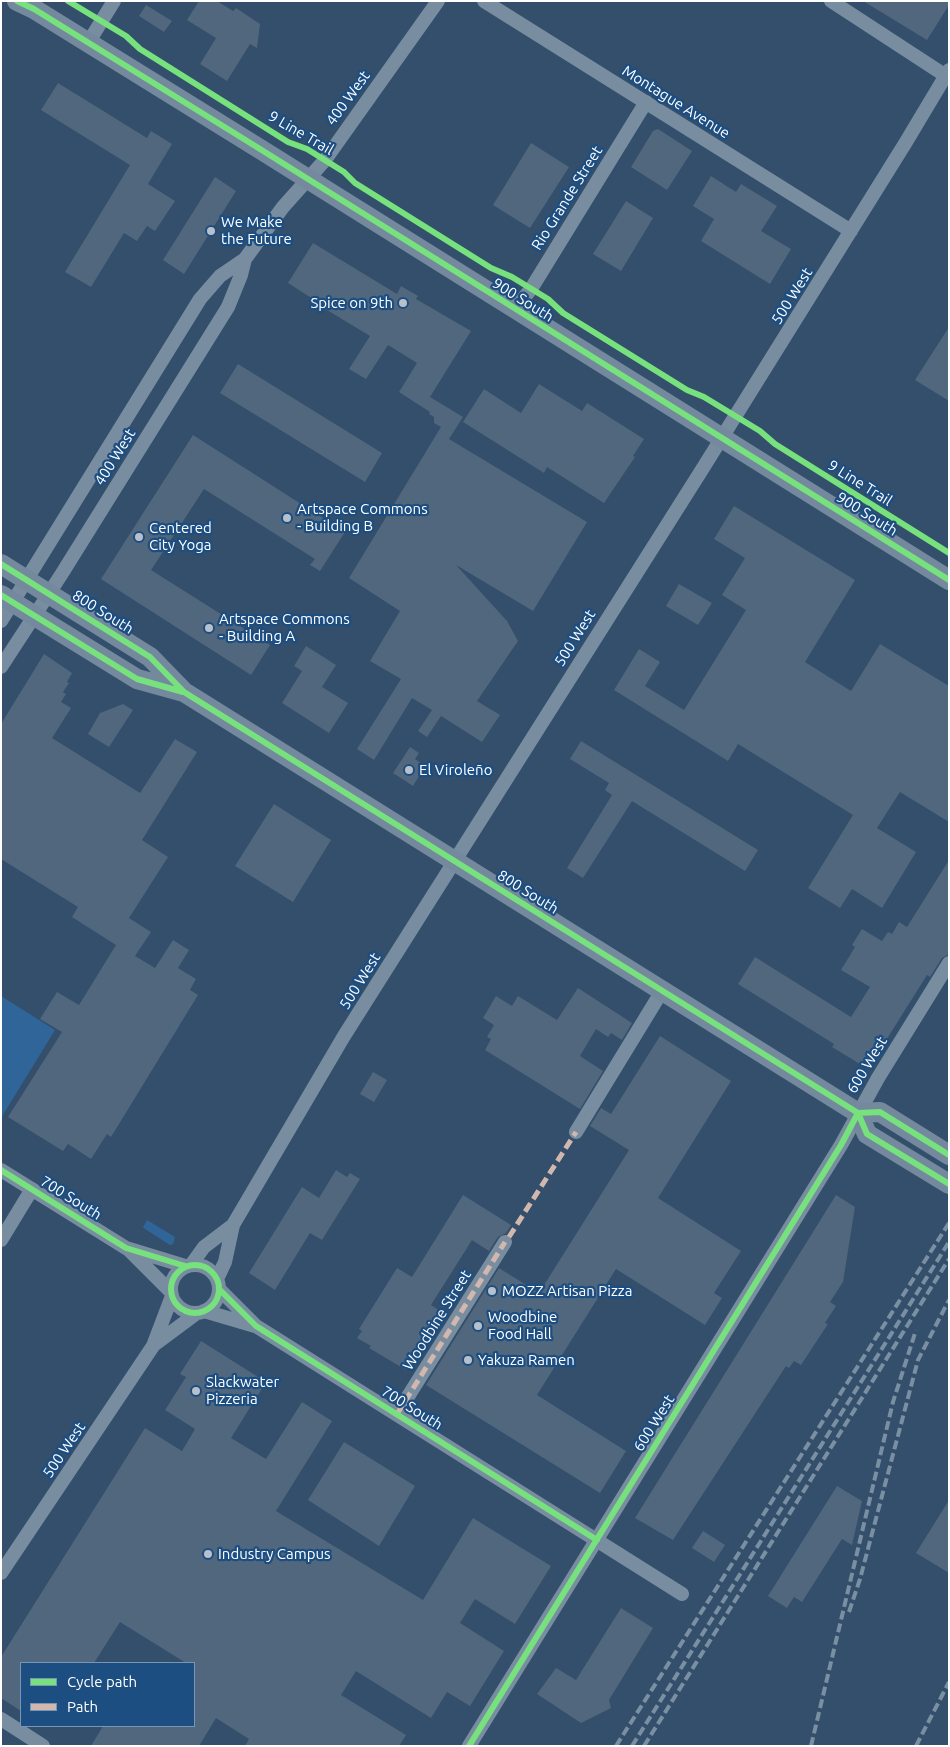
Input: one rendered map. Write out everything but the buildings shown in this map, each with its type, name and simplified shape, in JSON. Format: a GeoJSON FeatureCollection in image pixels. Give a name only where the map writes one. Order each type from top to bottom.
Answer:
{"type":"FeatureCollection","features":[{"type":"Feature","properties":{"kind":"street"},"geometry":{"type":"LineString","coordinates":[[88,43],[114,1]]}},
{"type":"Feature","properties":{"kind":"street","name":"400 West"},"geometry":{"type":"LineString","coordinates":[[1,621],[7,599],[26,579],[200,299],[220,276],[245,259],[283,207],[324,160],[438,1]]}},
{"type":"Feature","properties":{"kind":"street","name":"Montague Avenue"},"geometry":{"type":"LineString","coordinates":[[484,1],[851,230]]}},
{"type":"Feature","properties":{"kind":"street"},"geometry":{"type":"LineString","coordinates":[[831,1],[947,75]]}},
{"type":"Feature","properties":{"kind":"street","name":"900 South"},"geometry":{"type":"LineString","coordinates":[[25,3],[949,580]]}},
{"type":"Feature","properties":{"kind":"street","name":"500 West"},"geometry":{"type":"LineString","coordinates":[[218,1284],[233,1225],[344,1036],[721,439],[947,75]]}},
{"type":"Feature","properties":{"kind":"street","name":"Rio Grande Street"},"geometry":{"type":"LineString","coordinates":[[514,310],[531,289],[646,102]]}},
{"type":"Feature","properties":{"kind":"street","name":"400 West"},"geometry":{"type":"LineString","coordinates":[[1,667],[49,594],[228,307],[241,275],[245,259]]}},
{"type":"Feature","properties":{"kind":"street","name":"800 South"},"geometry":{"type":"LineString","coordinates":[[1,564],[150,656],[184,692],[858,1113]]}},
{"type":"Feature","properties":{"kind":"street","name":"800 South"},"geometry":{"type":"LineString","coordinates":[[7,599],[137,679],[184,692]]}},
{"type":"Feature","properties":{"kind":"street","name":"600 West"},"geometry":{"type":"LineString","coordinates":[[469,1746],[841,1145],[858,1113],[949,963]]}},
{"type":"Feature","properties":{"kind":"street"},"geometry":{"type":"LineString","coordinates":[[576,1132],[662,991]]}},
{"type":"Feature","properties":{"kind":"street"},"geometry":{"type":"LineString","coordinates":[[949,1155],[880,1112],[858,1113],[867,1134],[949,1184]]}},
{"type":"Feature","properties":{"kind":"street","name":"700 South"},"geometry":{"type":"LineString","coordinates":[[1,1170],[126,1248],[171,1294]]}},
{"type":"Feature","properties":{"kind":"street"},"geometry":{"type":"LineString","coordinates":[[1,1240],[32,1189]]}},
{"type":"Feature","properties":{"kind":"street","name":"500 West"},"geometry":{"type":"LineString","coordinates":[[188,1266],[204,1247],[233,1225]]}},
{"type":"Feature","properties":{"kind":"street","name":"Woodbine Street"},"geometry":{"type":"LineString","coordinates":[[397,1414],[505,1242]]}},
{"type":"Feature","properties":{"kind":"street","name":"700 South"},"geometry":{"type":"LineString","coordinates":[[126,1248],[188,1266]]}},
{"type":"Feature","properties":{"kind":"street"},"geometry":{"type":"LineString","coordinates":[[188,1266],[206,1267],[218,1284],[216,1301],[200,1312],[182,1309],[171,1294],[172,1280],[188,1266]]}},
{"type":"Feature","properties":{"kind":"street","name":"700 South"},"geometry":{"type":"LineString","coordinates":[[218,1284],[256,1326],[682,1594]]}},
{"type":"Feature","properties":{"kind":"street","name":"500 West"},"geometry":{"type":"LineString","coordinates":[[1,1573],[153,1346],[171,1294]]}},
{"type":"Feature","properties":{"kind":"street","name":"500 West"},"geometry":{"type":"LineString","coordinates":[[153,1346],[200,1312]]}},
{"type":"Feature","properties":{"kind":"street","name":"700 South"},"geometry":{"type":"LineString","coordinates":[[200,1312],[256,1326]]}},
{"type":"Feature","properties":{"kind":"street"},"geometry":{"type":"LineString","coordinates":[[1,1719],[43,1746]]}},
{"type":"Feature","properties":{"kind":"shaded area"},"geometry":{"type":"Polygon","coordinates":[[[1,996],[55,1030],[1,1118],[1,996]]]}},
{"type":"Feature","properties":{"kind":"shaded area"},"geometry":{"type":"Polygon","coordinates":[[[147,1220],[175,1237],[173,1244],[170,1245],[145,1229],[143,1227],[147,1220]]]}},
{"type":"Feature","properties":{"kind":"railway"},"geometry":{"type":"LineString","coordinates":[[616,1746],[949,1223]]}},
{"type":"Feature","properties":{"kind":"railway"},"geometry":{"type":"LineString","coordinates":[[632,1746],[949,1242]]}},
{"type":"Feature","properties":{"kind":"railway"},"geometry":{"type":"LineString","coordinates":[[644,1746],[949,1259]]}},
{"type":"Feature","properties":{"kind":"railway"},"geometry":{"type":"LineString","coordinates":[[849,1612],[860,1579],[918,1360],[949,1300]]}},
{"type":"Feature","properties":{"kind":"railway"},"geometry":{"type":"LineString","coordinates":[[811,1746],[893,1402],[916,1330]]}},
{"type":"Feature","properties":{"kind":"railway"},"geometry":{"type":"LineString","coordinates":[[916,1746],[949,1682]]}},
{"type":"Feature","properties":{"kind":"marked path"},"geometry":{"type":"LineString","coordinates":[[509,1237],[576,1132]]}},
{"type":"Feature","properties":{"kind":"marked path"},"geometry":{"type":"LineString","coordinates":[[397,1414],[505,1242]]}},
{"type":"Feature","properties":{"kind":"cycle path"},"geometry":{"type":"LineString","coordinates":[[17,1],[34,9],[260,149],[949,580]]}},
{"type":"Feature","properties":{"kind":"cycle path","name":"9 Line Trail"},"geometry":{"type":"LineString","coordinates":[[68,1],[126,36],[140,49],[288,142],[307,149],[344,172],[355,183],[491,268],[512,277],[548,299],[563,313],[687,390],[704,397],[760,431],[775,444],[949,553]]}},
{"type":"Feature","properties":{"kind":"cycle path"},"geometry":{"type":"LineString","coordinates":[[1,564],[150,657],[184,692],[858,1113],[867,1134],[949,1184]]}},
{"type":"Feature","properties":{"kind":"cycle path"},"geometry":{"type":"LineString","coordinates":[[1,595],[137,679],[183,692]]}},
{"type":"Feature","properties":{"kind":"cycle path"},"geometry":{"type":"LineString","coordinates":[[858,1113],[880,1112],[949,1155]]}},
{"type":"Feature","properties":{"kind":"cycle path"},"geometry":{"type":"LineString","coordinates":[[469,1746],[841,1145],[858,1113]]}},
{"type":"Feature","properties":{"kind":"cycle path"},"geometry":{"type":"LineString","coordinates":[[1,1170],[126,1248],[185,1266]]}},
{"type":"Feature","properties":{"kind":"cycle path"},"geometry":{"type":"LineString","coordinates":[[190,1265],[200,1265],[212,1272],[219,1284],[219,1289],[219,1294],[212,1306],[200,1313],[190,1313],[182,1309],[175,1302],[171,1294],[171,1284],[175,1276],[182,1269],[190,1265]]}},
{"type":"Feature","properties":{"kind":"cycle path"},"geometry":{"type":"LineString","coordinates":[[220,1290],[256,1326],[597,1540]]}},
{"type":"Feature","properties":{"kind":"place","name":"We Make the Future"},"geometry":{"type":"Point","coordinates":[211,231]}},
{"type":"Feature","properties":{"kind":"place","name":"Spice on 9th"},"geometry":{"type":"Point","coordinates":[403,303]}},
{"type":"Feature","properties":{"kind":"place","name":"Artspace Commons - Building B"},"geometry":{"type":"Point","coordinates":[287,518]}},
{"type":"Feature","properties":{"kind":"place","name":"Centered City Yoga"},"geometry":{"type":"Point","coordinates":[139,537]}},
{"type":"Feature","properties":{"kind":"place","name":"Artspace Commons - Building A"},"geometry":{"type":"Point","coordinates":[209,628]}},
{"type":"Feature","properties":{"kind":"place","name":"El Viroleño"},"geometry":{"type":"Point","coordinates":[409,770]}},
{"type":"Feature","properties":{"kind":"place","name":"MOZZ Artisan Pizza"},"geometry":{"type":"Point","coordinates":[492,1291]}},
{"type":"Feature","properties":{"kind":"place","name":"Woodbine Food Hall"},"geometry":{"type":"Point","coordinates":[478,1326]}},
{"type":"Feature","properties":{"kind":"place","name":"Yakuza Ramen"},"geometry":{"type":"Point","coordinates":[468,1360]}},
{"type":"Feature","properties":{"kind":"place","name":"Slackwater Pizzeria"},"geometry":{"type":"Point","coordinates":[196,1391]}},
{"type":"Feature","properties":{"kind":"place","name":"Industry Campus"},"geometry":{"type":"Point","coordinates":[208,1554]}}]}
